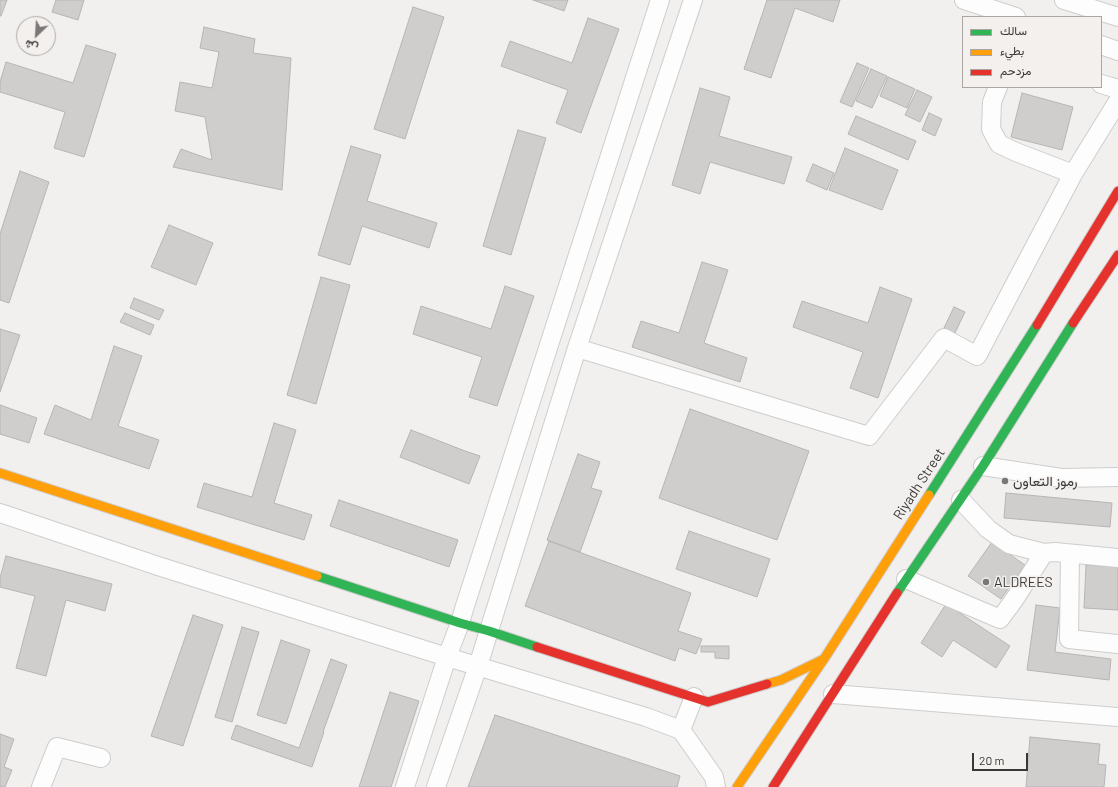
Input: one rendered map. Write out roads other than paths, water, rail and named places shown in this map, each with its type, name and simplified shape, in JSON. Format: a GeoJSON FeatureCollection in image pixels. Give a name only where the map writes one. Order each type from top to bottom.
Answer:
{"type":"FeatureCollection","features":[{"type":"Feature","properties":{"kind":"main road","name":"Riyadh Street"},"geometry":{"type":"LineString","coordinates":[[738,787],[824,659],[1032,333],[1118,191]]}},
{"type":"Feature","properties":{"kind":"main road"},"geometry":{"type":"LineString","coordinates":[[773,787],[906,579],[983,466],[1118,255]]}},
{"type":"Feature","properties":{"kind":"main road"},"geometry":{"type":"LineString","coordinates":[[1032,333],[1039,333],[1043,335]]}},
{"type":"Feature","properties":{"kind":"main road"},"geometry":{"type":"LineString","coordinates":[[1048,343],[1051,358]]}},
{"type":"Feature","properties":{"kind":"main road"},"geometry":{"type":"LineString","coordinates":[[0,473],[708,702],[781,680],[824,659]]}},
{"type":"Feature","properties":{"kind":"street"},"geometry":{"type":"LineString","coordinates":[[405,787],[460,623],[660,0]]}},
{"type":"Feature","properties":{"kind":"street"},"geometry":{"type":"LineString","coordinates":[[436,787],[478,666],[577,348],[693,0]]}},
{"type":"Feature","properties":{"kind":"street"},"geometry":{"type":"LineString","coordinates":[[964,0],[1013,16]]}},
{"type":"Feature","properties":{"kind":"street"},"geometry":{"type":"LineString","coordinates":[[1064,0],[1118,17]]}},
{"type":"Feature","properties":{"kind":"street"},"geometry":{"type":"LineString","coordinates":[[1102,45],[1118,52]]}},
{"type":"Feature","properties":{"kind":"street"},"geometry":{"type":"LineString","coordinates":[[1102,84],[1118,89]]}},
{"type":"Feature","properties":{"kind":"street"},"geometry":{"type":"LineString","coordinates":[[998,88],[992,102],[991,129],[999,144],[1073,174]]}},
{"type":"Feature","properties":{"kind":"street"},"geometry":{"type":"LineString","coordinates":[[577,348],[869,436],[944,338],[977,356],[1073,174],[1118,101]]}},
{"type":"Feature","properties":{"kind":"street"},"geometry":{"type":"LineString","coordinates":[[983,466],[1061,478],[1118,477]]}},
{"type":"Feature","properties":{"kind":"street"},"geometry":{"type":"LineString","coordinates":[[960,500],[988,529],[1009,544],[1044,553],[1054,552],[1118,558]]}},
{"type":"Feature","properties":{"kind":"street"},"geometry":{"type":"LineString","coordinates":[[0,514],[165,568],[448,657],[646,717],[681,730],[714,777],[716,787]]}},
{"type":"Feature","properties":{"kind":"street"},"geometry":{"type":"LineString","coordinates":[[906,579],[1000,619],[1044,553]]}},
{"type":"Feature","properties":{"kind":"street"},"geometry":{"type":"LineString","coordinates":[[1070,554],[1069,639],[1118,644]]}},
{"type":"Feature","properties":{"kind":"street"},"geometry":{"type":"LineString","coordinates":[[833,694],[1118,717]]}},
{"type":"Feature","properties":{"kind":"street"},"geometry":{"type":"LineString","coordinates":[[681,730],[694,697]]}},
{"type":"Feature","properties":{"kind":"street"},"geometry":{"type":"LineString","coordinates":[[41,787],[57,747],[101,758]]}},
{"type":"Feature","properties":{"kind":"place","name":"رموز التعاون"},"geometry":{"type":"Point","coordinates":[1005,481]}},
{"type":"Feature","properties":{"kind":"place","name":"ALDREES"},"geometry":{"type":"Point","coordinates":[986,582]}}]}
